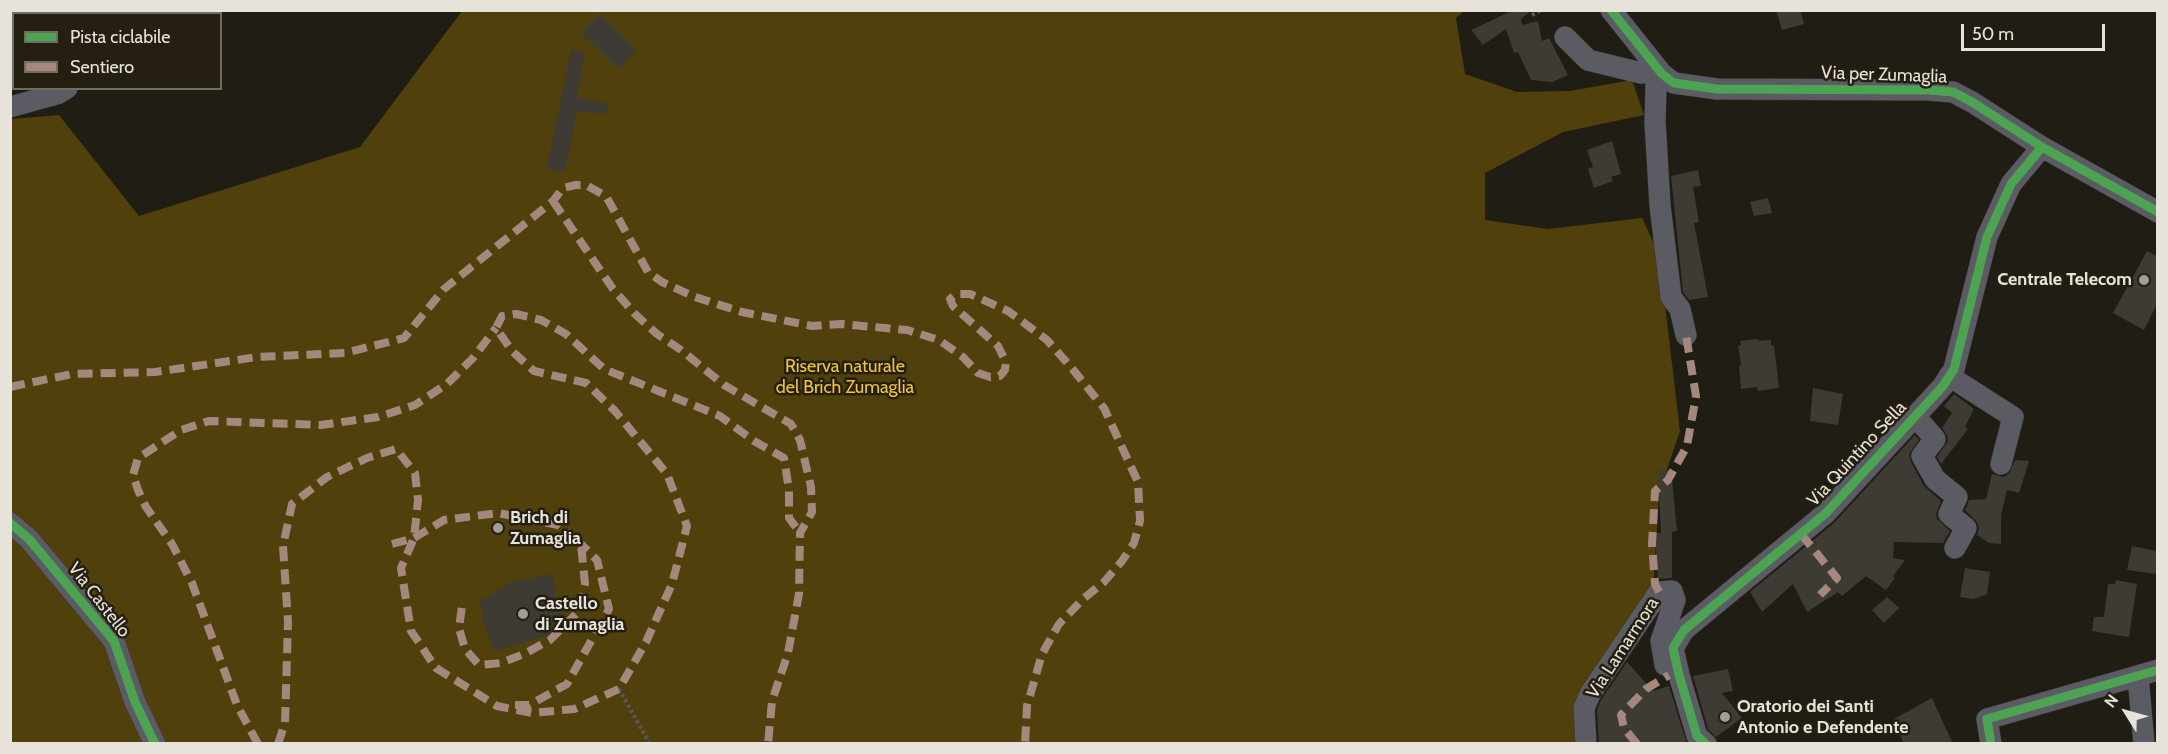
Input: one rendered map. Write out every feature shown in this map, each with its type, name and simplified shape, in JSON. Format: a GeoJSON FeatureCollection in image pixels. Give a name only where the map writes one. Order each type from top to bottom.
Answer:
{"type":"FeatureCollection","features":[{"type":"Feature","properties":{"kind":"street","name":"Via per Zumaglia"},"geometry":{"type":"LineString","coordinates":[[1611,10],[1660,73],[1674,83],[1717,89],[1953,92],[2042,147],[2157,212]]}},
{"type":"Feature","properties":{"kind":"street"},"geometry":{"type":"LineString","coordinates":[[1565,37],[1588,60],[1641,72],[1660,73],[1656,86],[1655,122],[1660,205],[1671,297],[1680,309],[1686,335]]}},
{"type":"Feature","properties":{"kind":"street"},"geometry":{"type":"LineString","coordinates":[[10,106],[57,94],[64,90]]}},
{"type":"Feature","properties":{"kind":"street","name":"Via Quintino Sella"},"geometry":{"type":"LineString","coordinates":[[1706,744],[1697,736],[1673,648],[1684,630],[1826,513],[1943,386],[1954,369],[1987,237],[2011,184],[2042,147]]}},
{"type":"Feature","properties":{"kind":"street"},"geometry":{"type":"LineString","coordinates":[[1949,376],[2013,417],[2001,464]]}},
{"type":"Feature","properties":{"kind":"street"},"geometry":{"type":"LineString","coordinates":[[1915,416],[1935,439],[1922,456],[1935,479],[1957,497],[1949,514],[1966,528],[1954,548]]}},
{"type":"Feature","properties":{"kind":"street","name":"Via Castello"},"geometry":{"type":"LineString","coordinates":[[10,523],[28,540],[114,641],[135,702],[155,744]]}},
{"type":"Feature","properties":{"kind":"street","name":"Via Lamarmora"},"geometry":{"type":"LineString","coordinates":[[1586,744],[1584,708],[1590,694],[1659,592],[1672,591],[1675,600],[1661,641],[1663,659],[1669,675],[1672,678],[1679,675]]}},
{"type":"Feature","properties":{"kind":"street"},"geometry":{"type":"LineString","coordinates":[[1991,744],[1987,719],[2148,673],[2144,744]]}},
{"type":"Feature","properties":{"kind":"path"},"geometry":{"type":"LineString","coordinates":[[1532,15],[1541,10]]}},
{"type":"Feature","properties":{"kind":"path"},"geometry":{"type":"LineString","coordinates":[[619,689],[650,744]]}},
{"type":"Feature","properties":{"kind":"green space","name":"Riserva naturale del Brich Zumaglia"},"geometry":{"type":"Polygon","coordinates":[[[462,11],[1464,11],[1456,18],[1465,74],[1517,92],[1570,91],[1632,80],[1644,115],[1563,132],[1485,173],[1485,220],[1548,229],[1642,218],[1659,254],[1680,431],[1659,493],[1653,593],[1580,700],[1578,743],[11,744],[11,119],[59,115],[139,216],[360,147],[462,11]]]}},
{"type":"Feature","properties":{"kind":"building"},"geometry":{"type":"Polygon","coordinates":[[[1514,10],[1532,10],[1521,19],[1522,25],[1538,21],[1542,41],[1549,38],[1568,75],[1552,82],[1531,80],[1518,52],[1514,53],[1506,29],[1483,45],[1471,30],[1514,10]]]}},
{"type":"Feature","properties":{"kind":"building"},"geometry":{"type":"Polygon","coordinates":[[[1776,10],[1800,10],[1804,24],[1782,30],[1776,10]]]}},
{"type":"Feature","properties":{"kind":"building"},"geometry":{"type":"Polygon","coordinates":[[[599,14],[636,50],[619,69],[581,33],[599,14]]]}},
{"type":"Feature","properties":{"kind":"building"},"geometry":{"type":"Polygon","coordinates":[[[571,50],[583,52],[584,56],[577,97],[608,104],[606,114],[577,111],[565,172],[547,169],[571,50]]]}},
{"type":"Feature","properties":{"kind":"building"},"geometry":{"type":"Polygon","coordinates":[[[1612,141],[1621,174],[1611,177],[1613,181],[1594,188],[1588,169],[1593,167],[1587,150],[1612,141]]]}},
{"type":"Feature","properties":{"kind":"building"},"geometry":{"type":"Polygon","coordinates":[[[1698,170],[1701,186],[1693,187],[1699,222],[1694,223],[1708,297],[1689,300],[1683,292],[1671,176],[1698,170]]]}},
{"type":"Feature","properties":{"kind":"building"},"geometry":{"type":"Polygon","coordinates":[[[1768,198],[1772,213],[1754,216],[1750,202],[1768,198]]]}},
{"type":"Feature","properties":{"kind":"building","name":"Centrale Telecom"},"geometry":{"type":"Polygon","coordinates":[[[2147,251],[2157,256],[2157,304],[2144,330],[2113,313],[2147,251]]]}},
{"type":"Feature","properties":{"kind":"building"},"geometry":{"type":"Polygon","coordinates":[[[1758,339],[1759,341],[1771,340],[1771,346],[1774,345],[1779,388],[1758,391],[1757,387],[1741,389],[1738,346],[1741,345],[1740,341],[1758,339]]]}},
{"type":"Feature","properties":{"kind":"building"},"geometry":{"type":"Polygon","coordinates":[[[1813,388],[1843,394],[1838,425],[1810,421],[1813,388]]]}},
{"type":"Feature","properties":{"kind":"building"},"geometry":{"type":"Polygon","coordinates":[[[1954,394],[1974,409],[1965,427],[1968,429],[1941,464],[1937,457],[1948,441],[1942,428],[1952,413],[1944,406],[1954,394]]]}},
{"type":"Feature","properties":{"kind":"building"},"geometry":{"type":"Polygon","coordinates":[[[1915,435],[1919,440],[1909,454],[1911,462],[1924,486],[1941,501],[1936,514],[1937,519],[1950,531],[1943,543],[1894,542],[1893,558],[1905,560],[1886,590],[1866,576],[1842,596],[1838,592],[1807,612],[1793,584],[1762,612],[1750,592],[1834,523],[1915,435]]]}},
{"type":"Feature","properties":{"kind":"building"},"geometry":{"type":"Polygon","coordinates":[[[2015,460],[2029,461],[2019,493],[2007,490],[2001,515],[2001,544],[1989,543],[1977,535],[1979,529],[1977,522],[1965,510],[1969,500],[1986,499],[1992,474],[2004,477],[2010,472],[2015,460]]]}},
{"type":"Feature","properties":{"kind":"building"},"geometry":{"type":"Polygon","coordinates":[[[1671,470],[1677,531],[1672,532],[1672,578],[1658,579],[1655,533],[1661,533],[1658,471],[1671,470]]]}},
{"type":"Feature","properties":{"kind":"building"},"geometry":{"type":"Polygon","coordinates":[[[2132,546],[2157,551],[2157,574],[2127,570],[2132,546]]]}},
{"type":"Feature","properties":{"kind":"building"},"geometry":{"type":"Polygon","coordinates":[[[1965,568],[1990,572],[1987,594],[1974,599],[1960,597],[1965,568]]]}},
{"type":"Feature","properties":{"kind":"building","name":"Castello di Zumaglia"},"geometry":{"type":"Polygon","coordinates":[[[552,574],[559,608],[564,612],[564,620],[550,635],[494,651],[481,615],[484,613],[479,602],[511,582],[552,574]]]}},
{"type":"Feature","properties":{"kind":"building"},"geometry":{"type":"Polygon","coordinates":[[[2116,580],[2137,584],[2129,637],[2092,631],[2094,617],[2104,617],[2108,584],[2115,584],[2116,580]]]}},
{"type":"Feature","properties":{"kind":"building"},"geometry":{"type":"Polygon","coordinates":[[[1887,597],[1899,608],[1884,623],[1872,610],[1887,597]]]}},
{"type":"Feature","properties":{"kind":"building"},"geometry":{"type":"Polygon","coordinates":[[[1627,662],[1653,691],[1669,686],[1687,744],[1599,744],[1597,710],[1601,700],[1627,662]]]}},
{"type":"Feature","properties":{"kind":"building"},"geometry":{"type":"Polygon","coordinates":[[[1728,669],[1733,691],[1722,693],[1742,718],[1716,737],[1708,729],[1693,676],[1728,669]]]}},
{"type":"Feature","properties":{"kind":"building"},"geometry":{"type":"Polygon","coordinates":[[[1932,698],[1953,744],[1904,744],[1894,719],[1932,698]]]}},
{"type":"Feature","properties":{"kind":"marked path"},"geometry":{"type":"LineString","coordinates":[[10,387],[72,374],[155,372],[257,357],[345,353],[404,338],[444,289],[553,201],[563,188],[576,185],[586,185],[606,196],[648,272],[662,282],[695,297],[742,312],[812,326],[841,324],[907,330],[939,340],[963,357],[978,373],[990,377],[1000,376],[1005,370],[1006,362],[998,346],[953,306],[950,299],[956,294],[970,294],[1008,311],[1047,340],[1104,408],[1138,482],[1140,521],[1134,543],[1104,582],[1083,599],[1059,624],[1042,654],[1027,706],[1025,744]]}},
{"type":"Feature","properties":{"kind":"marked path"},"geometry":{"type":"LineString","coordinates":[[553,201],[613,289],[635,314],[657,334],[681,350],[724,385],[791,424],[800,440],[811,487],[812,512],[800,533],[799,594],[788,653],[772,701],[768,744]]}},
{"type":"Feature","properties":{"kind":"marked path"},"geometry":{"type":"LineString","coordinates":[[278,744],[285,723],[288,622],[283,546],[292,504],[327,477],[367,458],[396,449],[415,473],[418,500],[414,538],[401,568],[411,631],[436,668],[497,706],[532,713],[574,709],[619,689],[646,642],[672,584],[687,526],[667,474],[615,411],[586,383],[534,371],[512,351],[496,328],[502,316],[516,314],[541,320],[566,334],[604,369],[720,416],[754,441],[784,458],[789,490],[789,518],[800,533]]}},
{"type":"Feature","properties":{"kind":"marked path"},"geometry":{"type":"LineString","coordinates":[[258,744],[237,705],[192,583],[172,544],[146,507],[138,490],[133,475],[138,458],[181,430],[209,421],[321,425],[378,417],[415,405],[447,384],[473,358],[496,328]]}},
{"type":"Feature","properties":{"kind":"marked path"},"geometry":{"type":"LineString","coordinates":[[1659,592],[1655,584],[1652,544],[1655,491],[1668,480],[1687,446],[1696,396],[1686,335]]}},
{"type":"Feature","properties":{"kind":"marked path"},"geometry":{"type":"LineString","coordinates":[[392,544],[414,538],[444,520],[498,513],[558,525],[581,544],[585,584],[580,610],[550,640],[524,654],[501,663],[479,665],[465,649],[459,628],[462,606]]}},
{"type":"Feature","properties":{"kind":"marked path"},"geometry":{"type":"LineString","coordinates":[[1801,534],[1837,578],[1820,595]]}},
{"type":"Feature","properties":{"kind":"marked path"},"geometry":{"type":"LineString","coordinates":[[515,705],[529,705],[567,684],[609,609],[597,560],[581,544]]}},
{"type":"Feature","properties":{"kind":"marked path"},"geometry":{"type":"LineString","coordinates":[[1637,744],[1624,728],[1621,715],[1646,689],[1669,675]]}},
{"type":"Feature","properties":{"kind":"cycle path"},"geometry":{"type":"LineString","coordinates":[[1611,10],[1662,74],[1674,83],[1717,89],[1953,92],[2042,147],[2158,212]]}},
{"type":"Feature","properties":{"kind":"cycle path"},"geometry":{"type":"LineString","coordinates":[[1706,744],[1697,736],[1673,648],[1684,630],[1826,513],[1943,386],[1954,369],[1987,237],[2011,184],[2042,147]]}},
{"type":"Feature","properties":{"kind":"cycle path"},"geometry":{"type":"LineString","coordinates":[[10,523],[29,539],[114,641],[135,702],[155,744]]}},
{"type":"Feature","properties":{"kind":"cycle path"},"geometry":{"type":"LineString","coordinates":[[1991,744],[1987,719],[2158,670]]}},
{"type":"Feature","properties":{"kind":"place","name":"Centrale Telecom"},"geometry":{"type":"Point","coordinates":[2144,280]}},
{"type":"Feature","properties":{"kind":"place","name":"Brich di Zumaglia"},"geometry":{"type":"Point","coordinates":[498,528]}},
{"type":"Feature","properties":{"kind":"place","name":"Castello di Zumaglia"},"geometry":{"type":"Point","coordinates":[523,614]}},
{"type":"Feature","properties":{"kind":"place","name":"Oratorio dei Santi Antonio e Defendente"},"geometry":{"type":"Point","coordinates":[1725,717]}}]}
